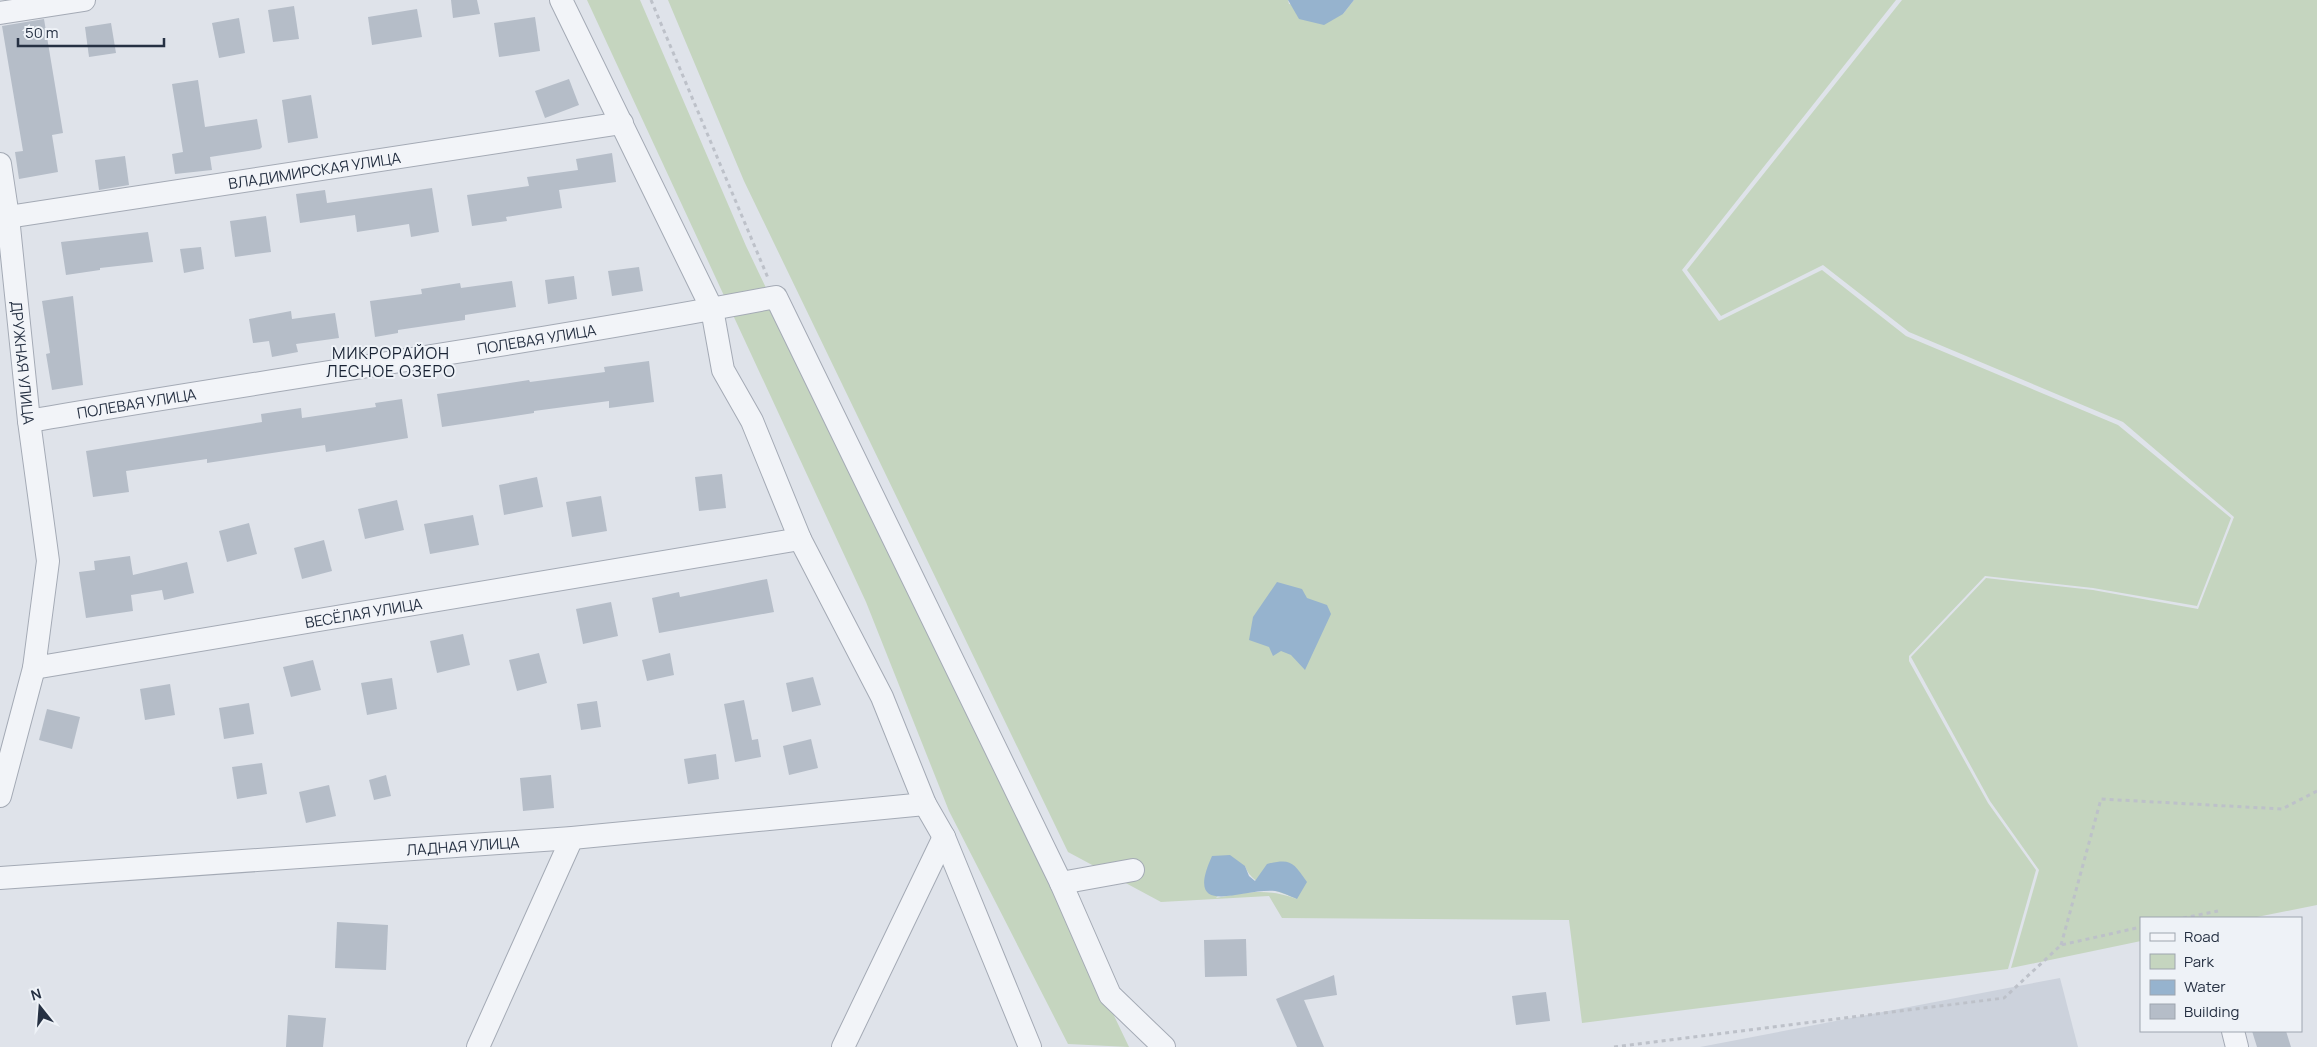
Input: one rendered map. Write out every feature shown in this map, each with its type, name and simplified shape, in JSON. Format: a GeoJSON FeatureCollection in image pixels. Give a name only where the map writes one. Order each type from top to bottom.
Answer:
{"type":"FeatureCollection","features":[{"type":"Feature","properties":{"kind":"street"},"geometry":{"type":"LineString","coordinates":[[0,12],[84,0]]}},
{"type":"Feature","properties":{"kind":"street"},"geometry":{"type":"LineString","coordinates":[[561,0],[712,309],[723,370],[752,421],[800,539],[882,697],[925,804],[944,837],[1030,1047]]}},
{"type":"Feature","properties":{"kind":"street","name":"ВЛАДИМИРСКАЯ УЛИЦА"},"geometry":{"type":"LineString","coordinates":[[8,217],[622,123]]}},
{"type":"Feature","properties":{"kind":"street","name":"ДРУЖНАЯ УЛИЦА"},"geometry":{"type":"LineString","coordinates":[[0,164],[8,217],[29,421],[48,561],[34,668]]}},
{"type":"Feature","properties":{"kind":"street"},"geometry":{"type":"LineString","coordinates":[[776,297],[1061,883],[1110,996],[1164,1047]]}},
{"type":"Feature","properties":{"kind":"street","name":"ПОЛЕВАЯ УЛИЦА"},"geometry":{"type":"LineString","coordinates":[[29,421],[183,394],[412,360],[776,297]]}},
{"type":"Feature","properties":{"kind":"street","name":"ВЕСЁЛАЯ УЛИЦА"},"geometry":{"type":"LineString","coordinates":[[34,668],[800,539]]}},
{"type":"Feature","properties":{"kind":"street"},"geometry":{"type":"LineString","coordinates":[[0,796],[34,668]]}},
{"type":"Feature","properties":{"kind":"street","name":"ЛАДНАЯ УЛИЦА"},"geometry":{"type":"LineString","coordinates":[[0,878],[572,838],[925,804]]}},
{"type":"Feature","properties":{"kind":"street"},"geometry":{"type":"LineString","coordinates":[[843,1047],[944,837]]}},
{"type":"Feature","properties":{"kind":"street"},"geometry":{"type":"LineString","coordinates":[[478,1047],[572,838]]}},
{"type":"Feature","properties":{"kind":"street"},"geometry":{"type":"LineString","coordinates":[[1061,883],[1133,870]]}},
{"type":"Feature","properties":{"kind":"street"},"geometry":{"type":"LineString","coordinates":[[2233,1032],[2237,1047]]}},
{"type":"Feature","properties":{"kind":"path"},"geometry":{"type":"LineString","coordinates":[[651,0],[776,297]]}},
{"type":"Feature","properties":{"kind":"path"},"geometry":{"type":"LineString","coordinates":[[2061,945],[2101,799],[2282,809],[2317,792]]}},
{"type":"Feature","properties":{"kind":"path"},"geometry":{"type":"LineString","coordinates":[[2187,917],[2218,910]]}},
{"type":"Feature","properties":{"kind":"path"},"geometry":{"type":"LineString","coordinates":[[1614,1047],[2004,998],[2061,945],[2140,928]]}},
{"type":"Feature","properties":{"kind":"shaded area"},"geometry":{"type":"Polygon","coordinates":[[[2060,978],[2078,1047],[1700,1047],[2060,978]]]}},
{"type":"Feature","properties":{"kind":"green space"},"geometry":{"type":"Polygon","coordinates":[[[587,0],[640,0],[746,246],[1129,1047],[1068,1044],[949,811],[866,602],[587,0]]]}},
{"type":"Feature","properties":{"kind":"green space"},"geometry":{"type":"Polygon","coordinates":[[[668,0],[1288,0],[1289,4],[1343,14],[1354,0],[1896,0],[1682,270],[1719,321],[1822,270],[1906,336],[2118,425],[2231,518],[2197,606],[2093,588],[1985,576],[1909,656],[1909,661],[1988,803],[2036,870],[2008,969],[1582,1023],[1569,920],[1282,918],[1269,896],[1161,902],[1068,852],[744,181],[668,0]],[[1245,866],[1216,898],[1266,892],[1297,899],[1266,887],[1248,873],[1245,866]]]}},
{"type":"Feature","properties":{"kind":"green space"},"geometry":{"type":"Polygon","coordinates":[[[1902,0],[2317,0],[2317,905],[2257,917],[2140,917],[2140,941],[2011,968],[2039,870],[1990,801],[1911,657],[1986,578],[2093,590],[2198,609],[2234,517],[2123,422],[1909,332],[1823,265],[1721,316],[1687,270],[1902,0]]]}},
{"type":"Feature","properties":{"kind":"water"},"geometry":{"type":"Polygon","coordinates":[[[1288,0],[1354,0],[1343,14],[1324,25],[1299,19],[1288,0]]]}},
{"type":"Feature","properties":{"kind":"water"},"geometry":{"type":"Polygon","coordinates":[[[1277,582],[1302,589],[1307,598],[1327,605],[1331,614],[1305,670],[1291,655],[1281,651],[1273,656],[1269,647],[1249,640],[1253,617],[1277,582]]]}},
{"type":"Feature","properties":{"kind":"water"},"geometry":{"type":"Polygon","coordinates":[[[1230,855],[1245,866],[1249,876],[1255,881],[1267,864],[1281,861],[1295,866],[1307,882],[1297,899],[1275,891],[1220,896],[1210,894],[1205,888],[1205,876],[1212,856],[1230,855]]]}},
{"type":"Feature","properties":{"kind":"building"},"geometry":{"type":"Polygon","coordinates":[[[451,0],[477,0],[480,14],[453,18],[451,0]]]}},
{"type":"Feature","properties":{"kind":"building"},"geometry":{"type":"Polygon","coordinates":[[[294,6],[299,39],[273,42],[268,10],[294,6]]]}},
{"type":"Feature","properties":{"kind":"building"},"geometry":{"type":"Polygon","coordinates":[[[417,9],[422,37],[372,45],[368,17],[417,9]]]}},
{"type":"Feature","properties":{"kind":"building"},"geometry":{"type":"Polygon","coordinates":[[[535,17],[540,51],[499,57],[494,23],[535,17]]]}},
{"type":"Feature","properties":{"kind":"building"},"geometry":{"type":"Polygon","coordinates":[[[239,18],[245,53],[219,58],[212,23],[239,18]]]}},
{"type":"Feature","properties":{"kind":"building"},"geometry":{"type":"Polygon","coordinates":[[[44,19],[63,133],[52,135],[58,172],[19,179],[15,152],[23,151],[2,26],[44,19]]]}},
{"type":"Feature","properties":{"kind":"building"},"geometry":{"type":"Polygon","coordinates":[[[111,23],[116,53],[89,57],[85,27],[111,23]]]}},
{"type":"Feature","properties":{"kind":"building"},"geometry":{"type":"Polygon","coordinates":[[[569,79],[579,105],[545,118],[535,91],[569,79]]]}},
{"type":"Feature","properties":{"kind":"building"},"geometry":{"type":"Polygon","coordinates":[[[198,80],[205,127],[257,119],[262,147],[260,149],[210,157],[212,170],[175,174],[172,154],[183,152],[172,84],[198,80]]]}},
{"type":"Feature","properties":{"kind":"building"},"geometry":{"type":"Polygon","coordinates":[[[311,95],[318,138],[288,143],[282,100],[311,95]]]}},
{"type":"Feature","properties":{"kind":"building"},"geometry":{"type":"Polygon","coordinates":[[[612,153],[616,182],[559,190],[562,208],[506,217],[507,221],[472,226],[467,195],[529,186],[527,177],[578,170],[576,159],[612,153]]]}},
{"type":"Feature","properties":{"kind":"building"},"geometry":{"type":"Polygon","coordinates":[[[125,156],[129,185],[99,190],[95,160],[125,156]]]}},
{"type":"Feature","properties":{"kind":"building"},"geometry":{"type":"Polygon","coordinates":[[[432,188],[439,232],[411,237],[409,224],[357,232],[355,215],[300,223],[296,194],[325,190],[327,203],[432,188]]]}},
{"type":"Feature","properties":{"kind":"building"},"geometry":{"type":"Polygon","coordinates":[[[266,216],[271,252],[235,257],[230,221],[266,216]]]}},
{"type":"Feature","properties":{"kind":"building"},"geometry":{"type":"Polygon","coordinates":[[[148,232],[153,262],[100,268],[100,270],[66,275],[61,242],[148,232]]]}},
{"type":"Feature","properties":{"kind":"building"},"geometry":{"type":"Polygon","coordinates":[[[201,247],[204,269],[184,273],[180,249],[201,247]]]}},
{"type":"Feature","properties":{"kind":"building"},"geometry":{"type":"Polygon","coordinates":[[[639,267],[643,291],[612,296],[608,271],[639,267]]]}},
{"type":"Feature","properties":{"kind":"building"},"geometry":{"type":"Polygon","coordinates":[[[574,276],[577,299],[548,304],[545,280],[574,276]]]}},
{"type":"Feature","properties":{"kind":"building"},"geometry":{"type":"Polygon","coordinates":[[[512,281],[516,307],[465,315],[465,320],[398,330],[398,333],[375,337],[370,301],[422,294],[421,289],[460,283],[461,288],[512,281]]]}},
{"type":"Feature","properties":{"kind":"building"},"geometry":{"type":"Polygon","coordinates":[[[73,296],[83,385],[52,390],[46,354],[50,353],[42,301],[73,296]]]}},
{"type":"Feature","properties":{"kind":"building"},"geometry":{"type":"Polygon","coordinates":[[[291,311],[292,319],[335,313],[339,338],[296,344],[298,352],[272,357],[269,341],[253,343],[249,319],[291,311]]]}},
{"type":"Feature","properties":{"kind":"building"},"geometry":{"type":"Polygon","coordinates":[[[649,361],[654,402],[609,408],[609,401],[534,411],[534,413],[442,427],[437,394],[529,380],[530,382],[605,372],[604,367],[649,361]]]}},
{"type":"Feature","properties":{"kind":"building"},"geometry":{"type":"Polygon","coordinates":[[[402,399],[408,438],[326,452],[325,445],[207,463],[207,459],[126,471],[129,492],[93,497],[86,451],[262,422],[261,414],[301,408],[302,418],[376,407],[375,403],[402,399]]]}},
{"type":"Feature","properties":{"kind":"building"},"geometry":{"type":"Polygon","coordinates":[[[722,474],[726,508],[699,511],[695,477],[722,474]]]}},
{"type":"Feature","properties":{"kind":"building"},"geometry":{"type":"Polygon","coordinates":[[[537,477],[543,507],[504,515],[499,485],[537,477]]]}},
{"type":"Feature","properties":{"kind":"building"},"geometry":{"type":"Polygon","coordinates":[[[601,496],[607,531],[572,537],[566,502],[601,496]]]}},
{"type":"Feature","properties":{"kind":"building"},"geometry":{"type":"Polygon","coordinates":[[[397,500],[404,530],[365,539],[358,509],[397,500]]]}},
{"type":"Feature","properties":{"kind":"building"},"geometry":{"type":"Polygon","coordinates":[[[473,515],[479,545],[430,554],[424,524],[473,515]]]}},
{"type":"Feature","properties":{"kind":"building"},"geometry":{"type":"Polygon","coordinates":[[[249,523],[257,554],[227,562],[219,531],[249,523]]]}},
{"type":"Feature","properties":{"kind":"building"},"geometry":{"type":"Polygon","coordinates":[[[324,540],[332,571],[302,579],[294,548],[324,540]]]}},
{"type":"Feature","properties":{"kind":"building"},"geometry":{"type":"Polygon","coordinates":[[[130,556],[133,575],[187,562],[194,593],[164,600],[162,590],[131,595],[133,611],[86,618],[79,572],[95,570],[94,561],[130,556]]]}},
{"type":"Feature","properties":{"kind":"building"},"geometry":{"type":"Polygon","coordinates":[[[767,579],[774,612],[659,633],[652,598],[679,592],[680,597],[767,579]]]}},
{"type":"Feature","properties":{"kind":"building"},"geometry":{"type":"Polygon","coordinates":[[[611,602],[618,636],[583,644],[576,609],[611,602]]]}},
{"type":"Feature","properties":{"kind":"building"},"geometry":{"type":"Polygon","coordinates":[[[463,634],[470,665],[437,673],[430,641],[463,634]]]}},
{"type":"Feature","properties":{"kind":"building"},"geometry":{"type":"Polygon","coordinates":[[[539,653],[547,683],[517,691],[509,660],[539,653]]]}},
{"type":"Feature","properties":{"kind":"building"},"geometry":{"type":"Polygon","coordinates":[[[670,653],[674,675],[647,681],[642,660],[670,653]]]}},
{"type":"Feature","properties":{"kind":"building"},"geometry":{"type":"Polygon","coordinates":[[[313,660],[321,690],[291,697],[283,667],[313,660]]]}},
{"type":"Feature","properties":{"kind":"building"},"geometry":{"type":"Polygon","coordinates":[[[813,677],[821,705],[792,712],[786,683],[813,677]]]}},
{"type":"Feature","properties":{"kind":"building"},"geometry":{"type":"Polygon","coordinates":[[[392,678],[397,709],[367,715],[361,683],[392,678]]]}},
{"type":"Feature","properties":{"kind":"building"},"geometry":{"type":"Polygon","coordinates":[[[170,684],[175,715],[145,720],[140,689],[170,684]]]}},
{"type":"Feature","properties":{"kind":"building"},"geometry":{"type":"Polygon","coordinates":[[[744,700],[752,740],[758,739],[761,757],[735,762],[724,704],[744,700]]]}},
{"type":"Feature","properties":{"kind":"building"},"geometry":{"type":"Polygon","coordinates":[[[597,701],[601,727],[581,730],[577,704],[597,701]]]}},
{"type":"Feature","properties":{"kind":"building"},"geometry":{"type":"Polygon","coordinates":[[[249,703],[254,734],[224,739],[219,708],[249,703]]]}},
{"type":"Feature","properties":{"kind":"building"},"geometry":{"type":"Polygon","coordinates":[[[47,709],[80,717],[72,749],[39,740],[47,709]]]}},
{"type":"Feature","properties":{"kind":"building"},"geometry":{"type":"Polygon","coordinates":[[[811,739],[818,768],[789,775],[783,746],[811,739]]]}},
{"type":"Feature","properties":{"kind":"building"},"geometry":{"type":"Polygon","coordinates":[[[716,754],[719,779],[688,784],[684,759],[716,754]]]}},
{"type":"Feature","properties":{"kind":"building"},"geometry":{"type":"Polygon","coordinates":[[[262,763],[267,794],[237,799],[232,767],[262,763]]]}},
{"type":"Feature","properties":{"kind":"building"},"geometry":{"type":"Polygon","coordinates":[[[386,775],[391,796],[374,800],[369,780],[386,775]]]}},
{"type":"Feature","properties":{"kind":"building"},"geometry":{"type":"Polygon","coordinates":[[[551,775],[554,808],[523,811],[520,778],[551,775]]]}},
{"type":"Feature","properties":{"kind":"building"},"geometry":{"type":"Polygon","coordinates":[[[329,785],[336,816],[306,823],[299,792],[329,785]]]}},
{"type":"Feature","properties":{"kind":"building"},"geometry":{"type":"Polygon","coordinates":[[[337,922],[388,925],[386,970],[335,968],[337,922]]]}},
{"type":"Feature","properties":{"kind":"building"},"geometry":{"type":"Polygon","coordinates":[[[1246,939],[1247,976],[1205,977],[1204,940],[1246,939]]]}},
{"type":"Feature","properties":{"kind":"building"},"geometry":{"type":"Polygon","coordinates":[[[1334,975],[1337,995],[1304,1000],[1324,1047],[1297,1047],[1276,999],[1334,975]]]}},
{"type":"Feature","properties":{"kind":"building"},"geometry":{"type":"Polygon","coordinates":[[[1546,992],[1550,1021],[1516,1025],[1512,996],[1546,992]]]}},
{"type":"Feature","properties":{"kind":"building"},"geometry":{"type":"Polygon","coordinates":[[[288,1015],[326,1018],[323,1047],[286,1047],[288,1015]]]}},
{"type":"Feature","properties":{"kind":"building"},"geometry":{"type":"Polygon","coordinates":[[[2252,1032],[2286,1032],[2291,1047],[2257,1047],[2252,1032]]]}},
{"type":"Feature","properties":{"kind":"district","name":"МИКРОРАЙОН ЛЕСНОЕ ОЗЕРО"},"geometry":{"type":"Point","coordinates":[391,362]}}]}
